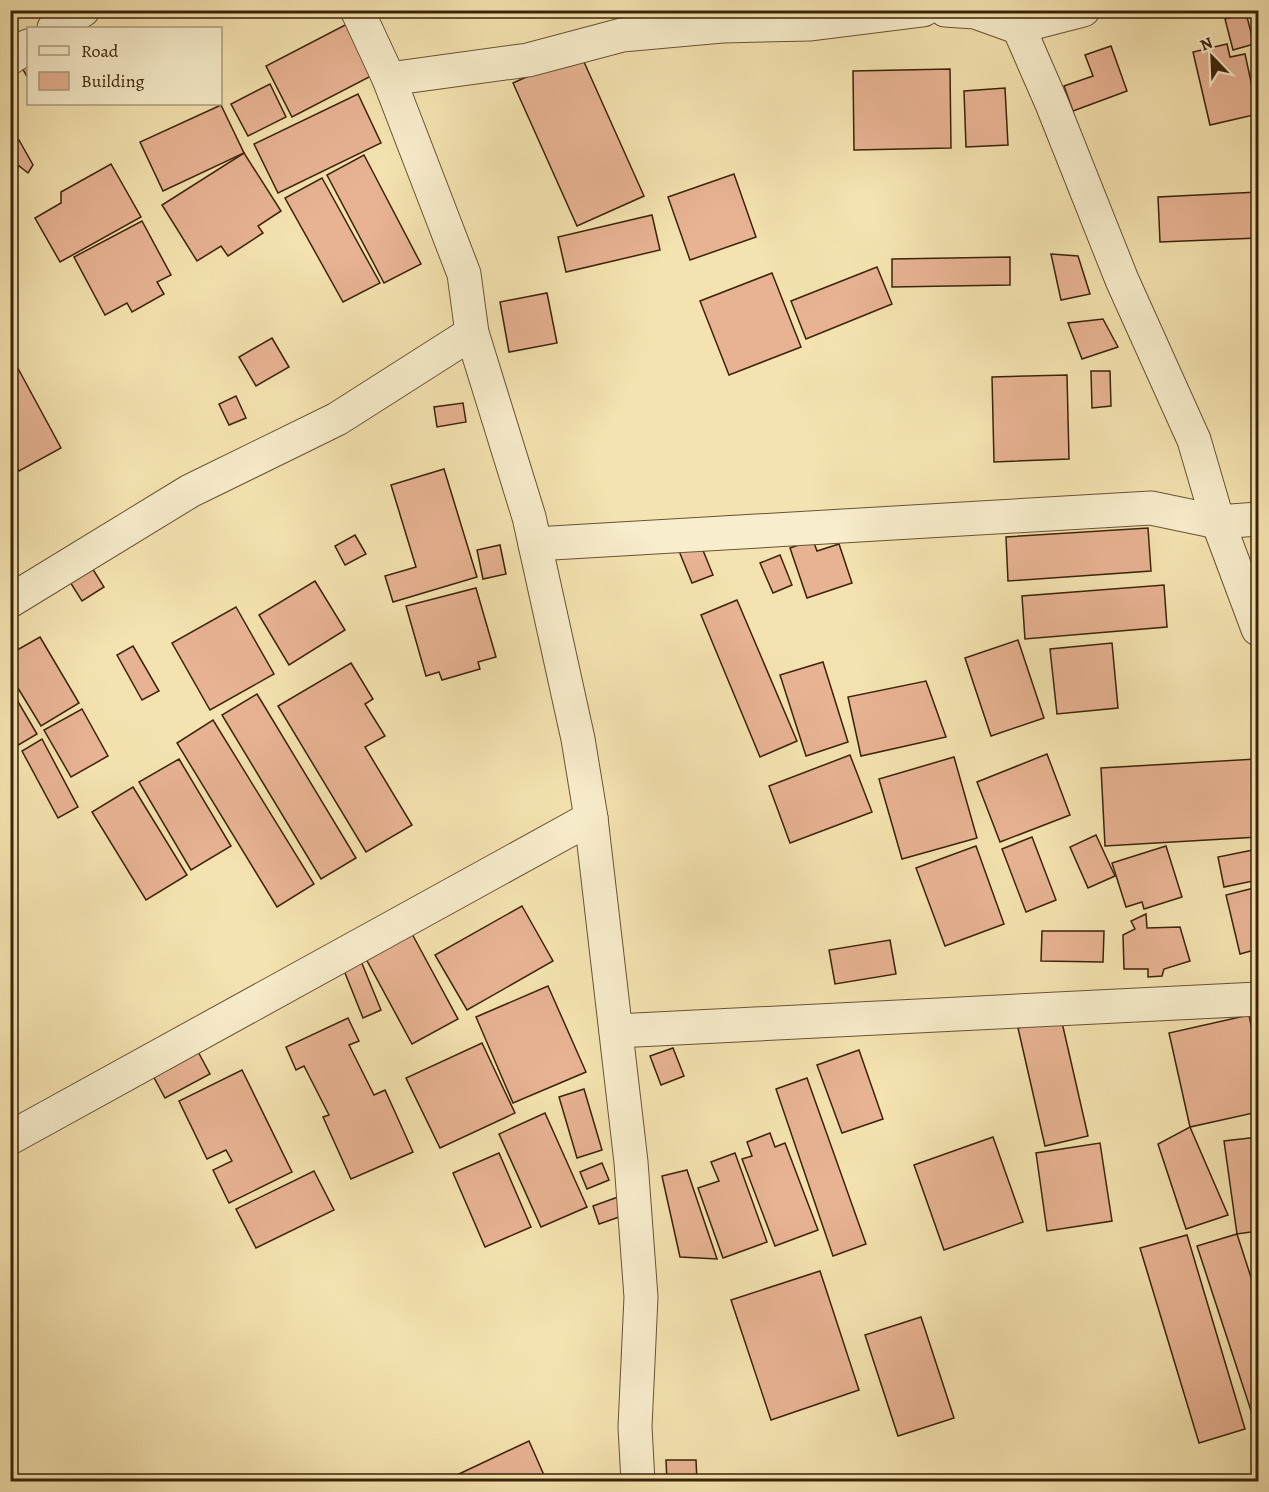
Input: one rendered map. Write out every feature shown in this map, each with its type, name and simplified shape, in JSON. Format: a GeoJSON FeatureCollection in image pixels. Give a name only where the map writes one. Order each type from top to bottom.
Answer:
{"type":"FeatureCollection","features":[{"type":"Feature","properties":{"kind":"street"},"geometry":{"type":"LineString","coordinates":[[56,27],[82,10]]}},
{"type":"Feature","properties":{"kind":"street"},"geometry":{"type":"LineString","coordinates":[[357,10],[389,79],[464,274],[472,333],[529,517],[578,739],[591,818],[631,1162],[641,1297],[635,1427],[638,1482]]}},
{"type":"Feature","properties":{"kind":"street"},"geometry":{"type":"LineString","coordinates":[[389,79],[528,60],[622,35],[722,26],[811,24],[923,10]]}},
{"type":"Feature","properties":{"kind":"street"},"geometry":{"type":"LineString","coordinates":[[945,10],[975,12],[1014,19],[1083,10]]}},
{"type":"Feature","properties":{"kind":"street"},"geometry":{"type":"LineString","coordinates":[[1014,19],[1052,104],[1122,280],[1194,440],[1218,522],[1258,629]]}},
{"type":"Feature","properties":{"kind":"street"},"geometry":{"type":"LineString","coordinates":[[10,58],[27,47]]}},
{"type":"Feature","properties":{"kind":"street"},"geometry":{"type":"LineString","coordinates":[[10,601],[190,491],[337,419],[472,333]]}},
{"type":"Feature","properties":{"kind":"street"},"geometry":{"type":"LineString","coordinates":[[535,544],[1151,508],[1218,522],[1258,519]]}},
{"type":"Feature","properties":{"kind":"street"},"geometry":{"type":"LineString","coordinates":[[10,1138],[591,818]]}},
{"type":"Feature","properties":{"kind":"street"},"geometry":{"type":"LineString","coordinates":[[616,1031],[1258,999]]}},
{"type":"Feature","properties":{"kind":"building"},"geometry":{"type":"Polygon","coordinates":[[[1246,13],[1254,44],[1233,50],[1225,19],[1246,13]]]}},
{"type":"Feature","properties":{"kind":"building"},"geometry":{"type":"Polygon","coordinates":[[[349,23],[375,74],[292,117],[266,66],[349,23]]]}},
{"type":"Feature","properties":{"kind":"building"},"geometry":{"type":"Polygon","coordinates":[[[1227,44],[1230,57],[1245,54],[1258,114],[1210,125],[1193,52],[1227,44]]]}},
{"type":"Feature","properties":{"kind":"building"},"geometry":{"type":"Polygon","coordinates":[[[1111,46],[1127,91],[1073,111],[1064,86],[1093,76],[1085,55],[1111,46]]]}},
{"type":"Feature","properties":{"kind":"building"},"geometry":{"type":"Polygon","coordinates":[[[27,51],[27,76],[16,58],[27,51]]]}},
{"type":"Feature","properties":{"kind":"building"},"geometry":{"type":"Polygon","coordinates":[[[580,53],[644,196],[577,226],[513,83],[580,53]]]}},
{"type":"Feature","properties":{"kind":"building"},"geometry":{"type":"Polygon","coordinates":[[[950,69],[951,148],[854,150],[853,71],[950,69]]]}},
{"type":"Feature","properties":{"kind":"building"},"geometry":{"type":"Polygon","coordinates":[[[270,84],[286,117],[248,136],[231,104],[270,84]]]}},
{"type":"Feature","properties":{"kind":"building"},"geometry":{"type":"Polygon","coordinates":[[[1005,88],[1008,145],[966,147],[964,91],[1005,88]]]}},
{"type":"Feature","properties":{"kind":"building"},"geometry":{"type":"Polygon","coordinates":[[[358,94],[381,143],[278,193],[254,144],[358,94]]]}},
{"type":"Feature","properties":{"kind":"building"},"geometry":{"type":"Polygon","coordinates":[[[221,105],[244,153],[163,191],[140,142],[221,105]]]}},
{"type":"Feature","properties":{"kind":"building"},"geometry":{"type":"Polygon","coordinates":[[[19,140],[33,165],[28,173],[19,166],[10,171],[10,145],[19,140]]]}},
{"type":"Feature","properties":{"kind":"building"},"geometry":{"type":"Polygon","coordinates":[[[244,153],[281,211],[258,226],[263,233],[228,256],[221,246],[197,261],[162,205],[244,153]]]}},
{"type":"Feature","properties":{"kind":"building"},"geometry":{"type":"Polygon","coordinates":[[[364,155],[421,264],[384,283],[327,175],[364,155]]]}},
{"type":"Feature","properties":{"kind":"building"},"geometry":{"type":"Polygon","coordinates":[[[111,164],[141,217],[60,262],[35,218],[61,203],[61,192],[111,164]]]}},
{"type":"Feature","properties":{"kind":"building"},"geometry":{"type":"Polygon","coordinates":[[[734,174],[756,237],[690,260],[668,197],[734,174]]]}},
{"type":"Feature","properties":{"kind":"building"},"geometry":{"type":"Polygon","coordinates":[[[322,178],[380,283],[343,302],[285,198],[322,178]]]}},
{"type":"Feature","properties":{"kind":"building"},"geometry":{"type":"Polygon","coordinates":[[[1258,192],[1258,238],[1160,242],[1158,197],[1258,192]]]}},
{"type":"Feature","properties":{"kind":"building"},"geometry":{"type":"Polygon","coordinates":[[[652,215],[660,250],[566,272],[558,237],[652,215]]]}},
{"type":"Feature","properties":{"kind":"building"},"geometry":{"type":"Polygon","coordinates":[[[142,221],[171,275],[157,282],[164,294],[132,312],[127,303],[105,315],[74,257],[142,221]]]}},
{"type":"Feature","properties":{"kind":"building"},"geometry":{"type":"Polygon","coordinates":[[[1051,254],[1078,256],[1090,294],[1061,300],[1051,254]]]}},
{"type":"Feature","properties":{"kind":"building"},"geometry":{"type":"Polygon","coordinates":[[[1010,257],[1010,285],[892,287],[892,259],[1010,257]]]}},
{"type":"Feature","properties":{"kind":"building"},"geometry":{"type":"Polygon","coordinates":[[[877,267],[892,304],[806,339],[791,301],[877,267]]]}},
{"type":"Feature","properties":{"kind":"building"},"geometry":{"type":"Polygon","coordinates":[[[772,273],[801,347],[729,375],[700,301],[772,273]]]}},
{"type":"Feature","properties":{"kind":"building"},"geometry":{"type":"Polygon","coordinates":[[[547,293],[557,343],[509,352],[500,302],[547,293]]]}},
{"type":"Feature","properties":{"kind":"building"},"geometry":{"type":"Polygon","coordinates":[[[1103,319],[1118,347],[1082,359],[1068,323],[1103,319]]]}},
{"type":"Feature","properties":{"kind":"building"},"geometry":{"type":"Polygon","coordinates":[[[272,338],[289,367],[256,386],[239,357],[272,338]]]}},
{"type":"Feature","properties":{"kind":"building"},"geometry":{"type":"Polygon","coordinates":[[[14,361],[61,448],[19,471],[10,455],[10,363],[14,361]]]}},
{"type":"Feature","properties":{"kind":"building"},"geometry":{"type":"Polygon","coordinates":[[[1091,371],[1110,371],[1111,406],[1092,408],[1091,371]]]}},
{"type":"Feature","properties":{"kind":"building"},"geometry":{"type":"Polygon","coordinates":[[[1067,375],[1069,459],[994,462],[992,377],[1067,375]]]}},
{"type":"Feature","properties":{"kind":"building"},"geometry":{"type":"Polygon","coordinates":[[[236,396],[246,418],[229,425],[219,404],[236,396]]]}},
{"type":"Feature","properties":{"kind":"building"},"geometry":{"type":"Polygon","coordinates":[[[463,403],[466,422],[437,427],[434,407],[463,403]]]}},
{"type":"Feature","properties":{"kind":"building"},"geometry":{"type":"Polygon","coordinates":[[[444,469],[477,577],[393,602],[385,576],[416,567],[391,485],[444,469]]]}},
{"type":"Feature","properties":{"kind":"building"},"geometry":{"type":"Polygon","coordinates":[[[1148,528],[1151,571],[1008,581],[1006,537],[1148,528]]]}},
{"type":"Feature","properties":{"kind":"building"},"geometry":{"type":"Polygon","coordinates":[[[355,535],[366,554],[345,565],[335,546],[355,535]]]}},
{"type":"Feature","properties":{"kind":"building"},"geometry":{"type":"Polygon","coordinates":[[[813,540],[817,551],[839,544],[852,583],[807,598],[790,548],[813,540]]]}},
{"type":"Feature","properties":{"kind":"building"},"geometry":{"type":"Polygon","coordinates":[[[700,543],[713,575],[692,583],[679,551],[700,543]]]}},
{"type":"Feature","properties":{"kind":"building"},"geometry":{"type":"Polygon","coordinates":[[[500,545],[506,574],[483,579],[477,550],[500,545]]]}},
{"type":"Feature","properties":{"kind":"building"},"geometry":{"type":"Polygon","coordinates":[[[780,555],[792,585],[773,593],[760,563],[780,555]]]}},
{"type":"Feature","properties":{"kind":"building"},"geometry":{"type":"Polygon","coordinates":[[[87,560],[104,587],[82,601],[65,574],[87,560]]]}},
{"type":"Feature","properties":{"kind":"building"},"geometry":{"type":"Polygon","coordinates":[[[315,581],[345,630],[289,665],[259,615],[315,581]]]}},
{"type":"Feature","properties":{"kind":"building"},"geometry":{"type":"Polygon","coordinates":[[[1164,585],[1167,627],[1025,639],[1022,596],[1164,585]]]}},
{"type":"Feature","properties":{"kind":"building"},"geometry":{"type":"Polygon","coordinates":[[[476,588],[496,657],[478,662],[480,669],[442,680],[439,672],[426,676],[406,606],[476,588]]]}},
{"type":"Feature","properties":{"kind":"building"},"geometry":{"type":"Polygon","coordinates":[[[737,600],[797,741],[760,757],[701,615],[737,600]]]}},
{"type":"Feature","properties":{"kind":"building"},"geometry":{"type":"Polygon","coordinates":[[[236,607],[274,674],[210,710],[172,643],[236,607]]]}},
{"type":"Feature","properties":{"kind":"building"},"geometry":{"type":"Polygon","coordinates":[[[40,637],[79,703],[41,726],[10,675],[10,654],[40,637]]]}},
{"type":"Feature","properties":{"kind":"building"},"geometry":{"type":"Polygon","coordinates":[[[1018,640],[1044,718],[991,736],[965,658],[1018,640]]]}},
{"type":"Feature","properties":{"kind":"building"},"geometry":{"type":"Polygon","coordinates":[[[1112,643],[1118,708],[1057,714],[1050,649],[1112,643]]]}},
{"type":"Feature","properties":{"kind":"building"},"geometry":{"type":"Polygon","coordinates":[[[133,646],[159,691],[142,700],[117,655],[133,646]]]}},
{"type":"Feature","properties":{"kind":"building"},"geometry":{"type":"Polygon","coordinates":[[[823,662],[848,742],[806,756],[780,675],[823,662]]]}},
{"type":"Feature","properties":{"kind":"building"},"geometry":{"type":"Polygon","coordinates":[[[351,663],[373,699],[365,704],[385,736],[365,747],[412,825],[366,852],[278,706],[351,663]]]}},
{"type":"Feature","properties":{"kind":"building"},"geometry":{"type":"Polygon","coordinates":[[[926,681],[946,737],[861,756],[848,697],[926,681]]]}},
{"type":"Feature","properties":{"kind":"building"},"geometry":{"type":"Polygon","coordinates":[[[10,688],[37,734],[10,750],[10,688]]]}},
{"type":"Feature","properties":{"kind":"building"},"geometry":{"type":"Polygon","coordinates":[[[257,694],[356,858],[321,879],[222,715],[257,694]]]}},
{"type":"Feature","properties":{"kind":"building"},"geometry":{"type":"Polygon","coordinates":[[[82,709],[108,756],[71,777],[44,730],[82,709]]]}},
{"type":"Feature","properties":{"kind":"building"},"geometry":{"type":"Polygon","coordinates":[[[213,720],[314,884],[277,907],[177,743],[213,720]]]}},
{"type":"Feature","properties":{"kind":"building"},"geometry":{"type":"Polygon","coordinates":[[[42,739],[78,807],[58,818],[22,751],[42,739]]]}},
{"type":"Feature","properties":{"kind":"building"},"geometry":{"type":"Polygon","coordinates":[[[1047,754],[1070,815],[1000,842],[977,782],[1047,754]]]}},
{"type":"Feature","properties":{"kind":"building"},"geometry":{"type":"Polygon","coordinates":[[[850,755],[872,812],[790,843],[769,786],[850,755]]]}},
{"type":"Feature","properties":{"kind":"building"},"geometry":{"type":"Polygon","coordinates":[[[954,757],[977,838],[902,859],[879,779],[954,757]]]}},
{"type":"Feature","properties":{"kind":"building"},"geometry":{"type":"Polygon","coordinates":[[[179,759],[231,846],[191,870],[139,782],[179,759]]]}},
{"type":"Feature","properties":{"kind":"building"},"geometry":{"type":"Polygon","coordinates":[[[1256,759],[1258,837],[1105,846],[1101,768],[1256,759]]]}},
{"type":"Feature","properties":{"kind":"building"},"geometry":{"type":"Polygon","coordinates":[[[133,787],[187,875],[146,900],[92,812],[133,787]]]}},
{"type":"Feature","properties":{"kind":"building"},"geometry":{"type":"Polygon","coordinates":[[[1096,835],[1115,876],[1088,888],[1070,847],[1096,835]]]}},
{"type":"Feature","properties":{"kind":"building"},"geometry":{"type":"Polygon","coordinates":[[[1032,837],[1056,900],[1026,912],[1002,849],[1032,837]]]}},
{"type":"Feature","properties":{"kind":"building"},"geometry":{"type":"Polygon","coordinates":[[[976,846],[1004,924],[945,946],[916,868],[976,846]]]}},
{"type":"Feature","properties":{"kind":"building"},"geometry":{"type":"Polygon","coordinates":[[[1166,846],[1182,897],[1144,909],[1142,902],[1126,907],[1112,863],[1166,846]]]}},
{"type":"Feature","properties":{"kind":"building"},"geometry":{"type":"Polygon","coordinates":[[[1258,849],[1258,880],[1224,887],[1218,857],[1258,849]]]}},
{"type":"Feature","properties":{"kind":"building"},"geometry":{"type":"Polygon","coordinates":[[[1258,887],[1258,949],[1240,954],[1226,895],[1258,887]]]}},
{"type":"Feature","properties":{"kind":"building"},"geometry":{"type":"Polygon","coordinates":[[[522,906],[553,961],[467,1010],[435,955],[522,906]]]}},
{"type":"Feature","properties":{"kind":"building"},"geometry":{"type":"Polygon","coordinates":[[[1146,914],[1147,928],[1180,927],[1190,961],[1164,969],[1162,976],[1148,977],[1148,969],[1124,969],[1123,935],[1135,929],[1131,921],[1146,914]]]}},
{"type":"Feature","properties":{"kind":"building"},"geometry":{"type":"Polygon","coordinates":[[[1042,931],[1104,931],[1103,962],[1041,961],[1042,931]]]}},
{"type":"Feature","properties":{"kind":"building"},"geometry":{"type":"Polygon","coordinates":[[[411,932],[458,1019],[412,1044],[365,957],[411,932]]]}},
{"type":"Feature","properties":{"kind":"building"},"geometry":{"type":"Polygon","coordinates":[[[890,940],[896,974],[835,984],[829,950],[890,940]]]}},
{"type":"Feature","properties":{"kind":"building"},"geometry":{"type":"Polygon","coordinates":[[[361,961],[381,1010],[363,1018],[343,968],[361,961]]]}},
{"type":"Feature","properties":{"kind":"building"},"geometry":{"type":"Polygon","coordinates":[[[548,986],[586,1072],[513,1103],[476,1017],[548,986]]]}},
{"type":"Feature","properties":{"kind":"building"},"geometry":{"type":"Polygon","coordinates":[[[1249,1015],[1258,1059],[1258,1112],[1190,1127],[1169,1033],[1249,1015]]]}},
{"type":"Feature","properties":{"kind":"building"},"geometry":{"type":"Polygon","coordinates":[[[348,1018],[359,1041],[349,1045],[374,1095],[385,1090],[413,1152],[351,1179],[323,1117],[329,1115],[304,1066],[296,1070],[286,1047],[348,1018]]]}},
{"type":"Feature","properties":{"kind":"building"},"geometry":{"type":"Polygon","coordinates":[[[1061,1018],[1088,1136],[1045,1146],[1018,1028],[1061,1018]]]}},
{"type":"Feature","properties":{"kind":"building"},"geometry":{"type":"Polygon","coordinates":[[[482,1043],[515,1113],[440,1148],[406,1078],[482,1043]]]}},
{"type":"Feature","properties":{"kind":"building"},"geometry":{"type":"Polygon","coordinates":[[[196,1048],[210,1074],[165,1098],[151,1072],[196,1048]]]}},
{"type":"Feature","properties":{"kind":"building"},"geometry":{"type":"Polygon","coordinates":[[[673,1048],[684,1076],[661,1085],[650,1056],[673,1048]]]}},
{"type":"Feature","properties":{"kind":"building"},"geometry":{"type":"Polygon","coordinates":[[[859,1050],[883,1119],[842,1133],[817,1065],[859,1050]]]}},
{"type":"Feature","properties":{"kind":"building"},"geometry":{"type":"Polygon","coordinates":[[[242,1070],[292,1172],[229,1203],[213,1170],[232,1161],[226,1150],[207,1159],[179,1101],[242,1070]]]}},
{"type":"Feature","properties":{"kind":"building"},"geometry":{"type":"Polygon","coordinates":[[[807,1078],[866,1244],[833,1256],[776,1089],[807,1078]]]}},
{"type":"Feature","properties":{"kind":"building"},"geometry":{"type":"Polygon","coordinates":[[[584,1089],[602,1150],[577,1158],[559,1097],[584,1089]]]}},
{"type":"Feature","properties":{"kind":"building"},"geometry":{"type":"Polygon","coordinates":[[[545,1113],[587,1207],[541,1227],[499,1134],[545,1113]]]}},
{"type":"Feature","properties":{"kind":"building"},"geometry":{"type":"Polygon","coordinates":[[[1190,1127],[1228,1215],[1186,1229],[1158,1144],[1190,1127]]]}},
{"type":"Feature","properties":{"kind":"building"},"geometry":{"type":"Polygon","coordinates":[[[770,1133],[775,1147],[785,1143],[818,1230],[775,1246],[742,1159],[752,1156],[747,1142],[770,1133]]]}},
{"type":"Feature","properties":{"kind":"building"},"geometry":{"type":"Polygon","coordinates":[[[993,1137],[1023,1222],[944,1250],[914,1165],[993,1137]]]}},
{"type":"Feature","properties":{"kind":"building"},"geometry":{"type":"Polygon","coordinates":[[[1258,1137],[1258,1231],[1237,1234],[1224,1141],[1258,1137]]]}},
{"type":"Feature","properties":{"kind":"building"},"geometry":{"type":"Polygon","coordinates":[[[1100,1143],[1112,1221],[1047,1231],[1036,1153],[1100,1143]]]}},
{"type":"Feature","properties":{"kind":"building"},"geometry":{"type":"Polygon","coordinates":[[[499,1153],[531,1227],[485,1247],[453,1173],[499,1153]]]}},
{"type":"Feature","properties":{"kind":"building"},"geometry":{"type":"Polygon","coordinates":[[[735,1153],[767,1242],[723,1258],[698,1188],[719,1181],[711,1162],[735,1153]]]}},
{"type":"Feature","properties":{"kind":"building"},"geometry":{"type":"Polygon","coordinates":[[[602,1163],[609,1180],[587,1189],[580,1172],[602,1163]]]}},
{"type":"Feature","properties":{"kind":"building"},"geometry":{"type":"Polygon","coordinates":[[[687,1170],[717,1259],[680,1257],[662,1176],[687,1170]]]}},
{"type":"Feature","properties":{"kind":"building"},"geometry":{"type":"Polygon","coordinates":[[[314,1171],[334,1210],[256,1248],[236,1209],[314,1171]]]}},
{"type":"Feature","properties":{"kind":"building"},"geometry":{"type":"Polygon","coordinates":[[[618,1197],[625,1215],[599,1224],[593,1206],[618,1197]]]}},
{"type":"Feature","properties":{"kind":"building"},"geometry":{"type":"Polygon","coordinates":[[[1237,1234],[1258,1299],[1258,1425],[1256,1426],[1197,1246],[1237,1234]]]}},
{"type":"Feature","properties":{"kind":"building"},"geometry":{"type":"Polygon","coordinates":[[[1187,1235],[1245,1429],[1199,1443],[1140,1248],[1187,1235]]]}},
{"type":"Feature","properties":{"kind":"building"},"geometry":{"type":"Polygon","coordinates":[[[820,1271],[859,1390],[771,1420],[731,1300],[820,1271]]]}},
{"type":"Feature","properties":{"kind":"building"},"geometry":{"type":"Polygon","coordinates":[[[921,1317],[954,1418],[898,1436],[865,1335],[921,1317]]]}},
{"type":"Feature","properties":{"kind":"building"},"geometry":{"type":"Polygon","coordinates":[[[529,1441],[547,1482],[442,1482],[529,1441]]]}},
{"type":"Feature","properties":{"kind":"building"},"geometry":{"type":"Polygon","coordinates":[[[666,1460],[696,1460],[697,1482],[667,1482],[666,1460]]]}}]}
